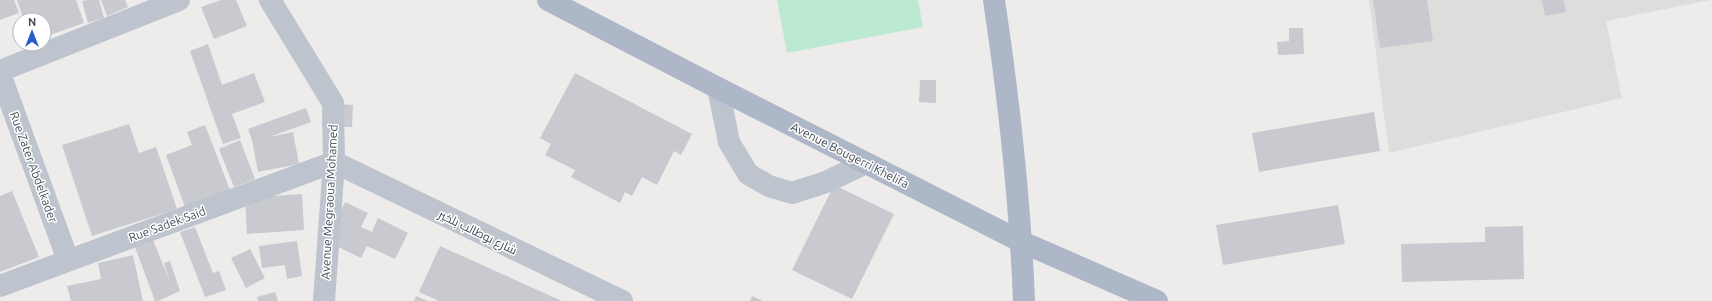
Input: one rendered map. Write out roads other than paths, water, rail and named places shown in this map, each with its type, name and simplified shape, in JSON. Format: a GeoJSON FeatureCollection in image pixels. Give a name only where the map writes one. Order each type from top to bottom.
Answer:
{"type":"FeatureCollection","features":[{"type":"Feature","properties":{"kind":"main road","name":"Avenue Bougerri Khelifa"},"geometry":{"type":"LineString","coordinates":[[548,0],[1022,242],[1157,301]]}},
{"type":"Feature","properties":{"kind":"main road"},"geometry":{"type":"LineString","coordinates":[[994,0],[1006,81],[1022,242],[1024,301]]}},
{"type":"Feature","properties":{"kind":"street"},"geometry":{"type":"LineString","coordinates":[[0,72],[179,0]]}},
{"type":"Feature","properties":{"kind":"street","name":"Avenue Megraoua Mohamed"},"geometry":{"type":"LineString","coordinates":[[270,0],[333,103],[334,162],[324,301]]}},
{"type":"Feature","properties":{"kind":"street","name":"Rue Zater Abdelkader"},"geometry":{"type":"LineString","coordinates":[[0,72],[68,260]]}},
{"type":"Feature","properties":{"kind":"street"},"geometry":{"type":"LineString","coordinates":[[718,88],[729,142],[748,174],[769,186],[792,193],[826,182],[866,163]]}},
{"type":"Feature","properties":{"kind":"street","name":"Rue Sadek Said"},"geometry":{"type":"LineString","coordinates":[[0,286],[334,162]]}},
{"type":"Feature","properties":{"kind":"street","name":"شارع بوطالب بلخير"},"geometry":{"type":"LineString","coordinates":[[334,162],[622,301]]}}]}
